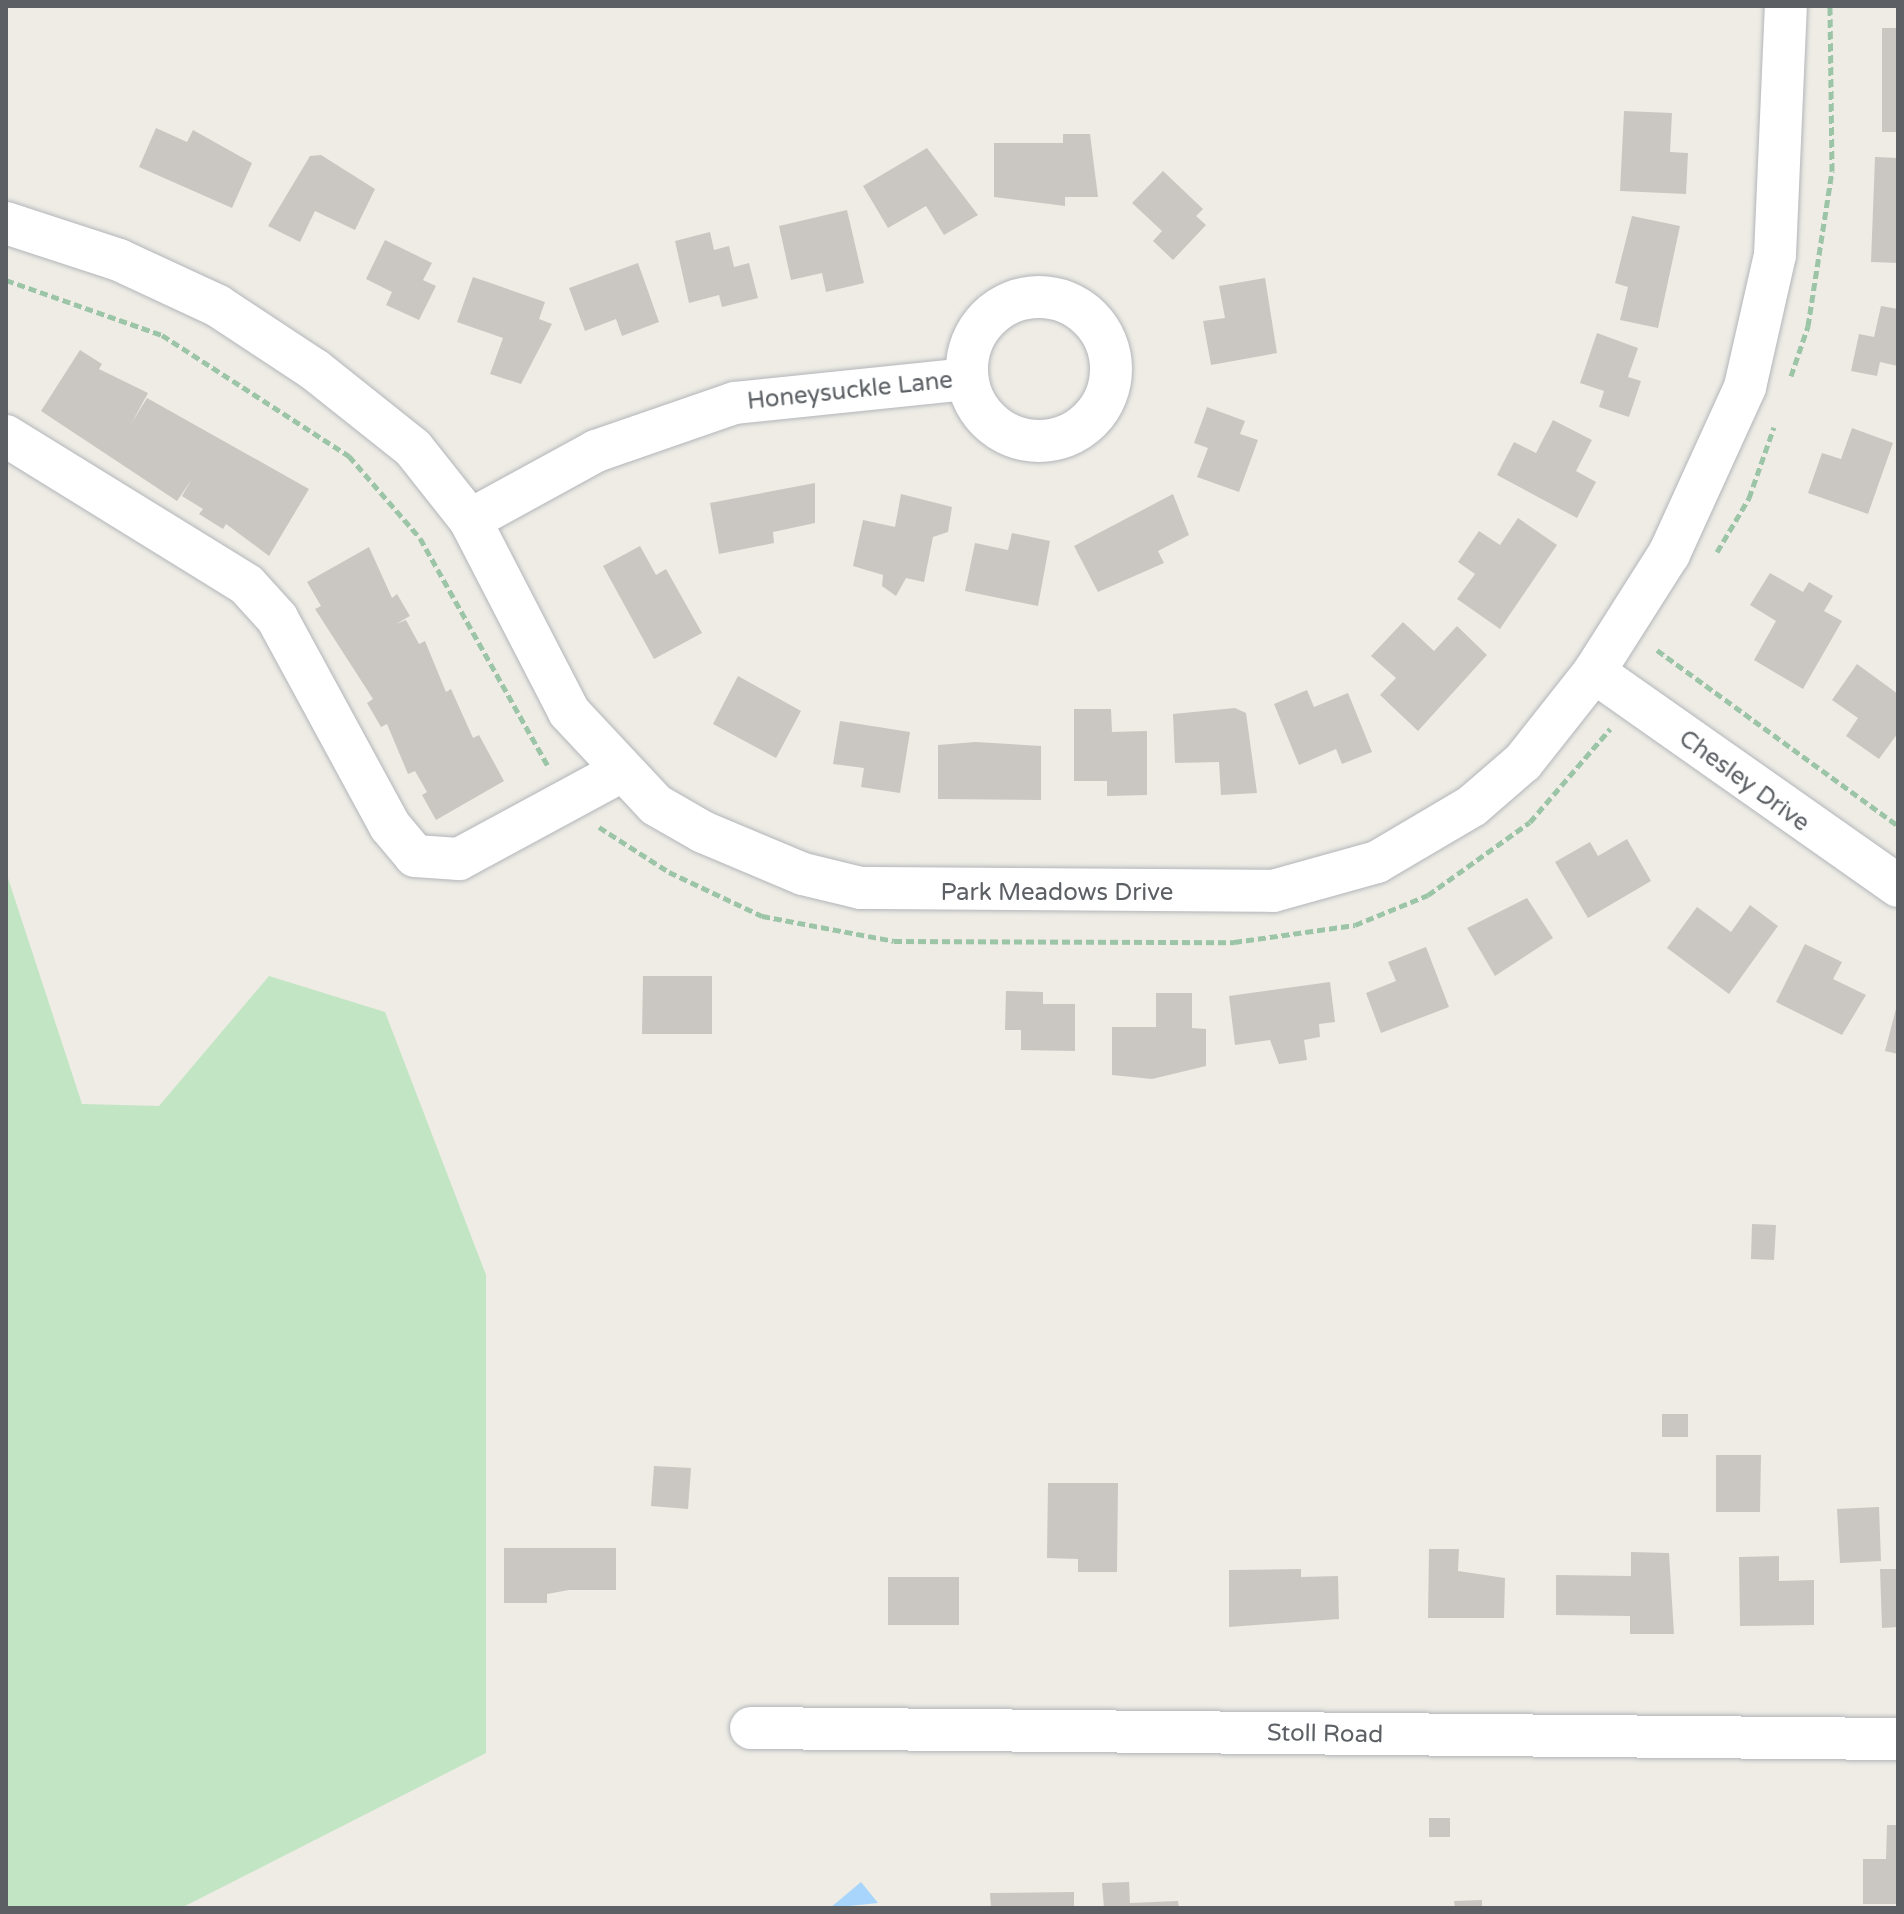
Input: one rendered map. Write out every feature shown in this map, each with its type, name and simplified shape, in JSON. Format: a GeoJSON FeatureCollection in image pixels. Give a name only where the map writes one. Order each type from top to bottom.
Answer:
{"type":"FeatureCollection","features":[{"type":"Feature","properties":{"kind":"street","name":"Park Meadows Drive"},"geometry":{"type":"LineString","coordinates":[[6,223],[119,260],[230,314],[315,370],[413,448],[470,520],[569,712],[656,805],[703,832],[791,870],[861,888],[1273,891],[1377,862],[1472,806],[1523,762],[1594,672],[1669,554],[1745,387],[1775,255],[1786,6]]}},
{"type":"Feature","properties":{"kind":"street","name":"Honeysuckle Lane"},"geometry":{"type":"LineString","coordinates":[[470,520],[596,451],[735,403],[967,379]]}},
{"type":"Feature","properties":{"kind":"street"},"geometry":{"type":"LineString","coordinates":[[6,436],[247,585],[277,618],[390,826],[415,856],[459,859],[622,771]]}},
{"type":"Feature","properties":{"kind":"street","name":"Chesley Drive"},"geometry":{"type":"LineString","coordinates":[[1594,672],[1898,886]]}},
{"type":"Feature","properties":{"kind":"street","name":"Stoll Road"},"geometry":{"type":"LineString","coordinates":[[751,1728],[1898,1739]]}},
{"type":"Feature","properties":{"kind":"path"},"geometry":{"type":"LineString","coordinates":[[1789,384],[1808,326],[1832,171],[1830,6]]}},
{"type":"Feature","properties":{"kind":"path"},"geometry":{"type":"LineString","coordinates":[[6,280],[162,335],[349,456],[420,538],[526,735],[585,818],[669,872],[762,916],[894,941],[1234,942],[1355,925],[1428,895],[1530,822],[1629,698],[1664,640]]}},
{"type":"Feature","properties":{"kind":"path"},"geometry":{"type":"LineString","coordinates":[[1710,562],[1749,498],[1779,412]]}},
{"type":"Feature","properties":{"kind":"path"},"geometry":{"type":"LineString","coordinates":[[1656,652],[1898,826]]}},
{"type":"Feature","properties":{"kind":"green space"},"geometry":{"type":"Polygon","coordinates":[[[6,872],[82,1104],[159,1106],[269,976],[385,1012],[486,1275],[486,1753],[181,1908],[6,1908],[6,872]]]}},
{"type":"Feature","properties":{"kind":"water"},"geometry":{"type":"Polygon","coordinates":[[[861,1882],[878,1903],[830,1908],[861,1882]]]}},
{"type":"Feature","properties":{"kind":"building"},"geometry":{"type":"Polygon","coordinates":[[[1882,28],[1898,28],[1898,132],[1882,132],[1882,28]]]}},
{"type":"Feature","properties":{"kind":"building"},"geometry":{"type":"Polygon","coordinates":[[[1624,111],[1672,113],[1670,152],[1688,153],[1686,194],[1620,191],[1624,111]]]}},
{"type":"Feature","properties":{"kind":"building"},"geometry":{"type":"Polygon","coordinates":[[[156,128],[187,142],[193,130],[252,163],[232,208],[139,167],[156,128]]]}},
{"type":"Feature","properties":{"kind":"building"},"geometry":{"type":"Polygon","coordinates":[[[1063,134],[1090,134],[1098,197],[1065,197],[1065,206],[994,197],[994,143],[1063,143],[1063,134]]]}},
{"type":"Feature","properties":{"kind":"building"},"geometry":{"type":"Polygon","coordinates":[[[927,148],[978,215],[944,235],[926,206],[888,228],[863,186],[927,148]]]}},
{"type":"Feature","properties":{"kind":"building"},"geometry":{"type":"Polygon","coordinates":[[[321,155],[375,189],[355,230],[315,211],[300,242],[268,226],[310,156],[321,155]]]}},
{"type":"Feature","properties":{"kind":"building"},"geometry":{"type":"Polygon","coordinates":[[[1875,157],[1898,158],[1898,263],[1871,262],[1875,157]]]}},
{"type":"Feature","properties":{"kind":"building"},"geometry":{"type":"Polygon","coordinates":[[[1163,171],[1203,209],[1196,216],[1206,225],[1173,260],[1153,241],[1162,231],[1132,203],[1163,171]]]}},
{"type":"Feature","properties":{"kind":"building"},"geometry":{"type":"Polygon","coordinates":[[[847,210],[864,283],[826,292],[822,273],[791,280],[779,226],[847,210]]]}},
{"type":"Feature","properties":{"kind":"building"},"geometry":{"type":"Polygon","coordinates":[[[1632,216],[1680,226],[1658,328],[1620,320],[1628,287],[1615,283],[1632,216]]]}},
{"type":"Feature","properties":{"kind":"building"},"geometry":{"type":"Polygon","coordinates":[[[710,232],[714,250],[729,246],[734,267],[749,263],[758,298],[722,307],[719,295],[689,303],[675,241],[710,232]]]}},
{"type":"Feature","properties":{"kind":"building"},"geometry":{"type":"Polygon","coordinates":[[[385,240],[432,263],[423,280],[436,286],[419,320],[386,305],[392,292],[366,279],[385,240]]]}},
{"type":"Feature","properties":{"kind":"building"},"geometry":{"type":"Polygon","coordinates":[[[638,263],[659,322],[622,336],[616,319],[585,331],[569,288],[638,263]]]}},
{"type":"Feature","properties":{"kind":"building"},"geometry":{"type":"Polygon","coordinates":[[[473,277],[545,302],[539,319],[552,324],[521,384],[490,374],[503,338],[457,322],[473,277]]]}},
{"type":"Feature","properties":{"kind":"building"},"geometry":{"type":"Polygon","coordinates":[[[1265,278],[1277,353],[1211,365],[1203,321],[1225,318],[1219,286],[1265,278]]]}},
{"type":"Feature","properties":{"kind":"building"},"geometry":{"type":"Polygon","coordinates":[[[1881,306],[1898,309],[1898,366],[1880,362],[1877,376],[1851,371],[1859,334],[1874,337],[1881,306]]]}},
{"type":"Feature","properties":{"kind":"building"},"geometry":{"type":"Polygon","coordinates":[[[1597,333],[1638,348],[1628,377],[1641,381],[1629,417],[1599,407],[1604,391],[1580,383],[1597,333]]]}},
{"type":"Feature","properties":{"kind":"building"},"geometry":{"type":"Polygon","coordinates":[[[80,350],[102,364],[99,369],[148,393],[131,424],[147,398],[309,489],[269,556],[226,524],[223,529],[199,514],[203,509],[182,496],[192,479],[177,501],[41,411],[80,350]]]}},
{"type":"Feature","properties":{"kind":"building"},"geometry":{"type":"Polygon","coordinates":[[[1207,407],[1245,421],[1240,434],[1258,440],[1239,492],[1197,477],[1208,448],[1194,443],[1207,407]]]}},
{"type":"Feature","properties":{"kind":"building"},"geometry":{"type":"Polygon","coordinates":[[[1553,420],[1592,440],[1576,471],[1596,482],[1577,518],[1497,475],[1514,442],[1536,453],[1553,420]]]}},
{"type":"Feature","properties":{"kind":"building"},"geometry":{"type":"Polygon","coordinates":[[[1852,428],[1893,443],[1868,514],[1808,493],[1822,453],[1841,459],[1852,428]]]}},
{"type":"Feature","properties":{"kind":"building"},"geometry":{"type":"Polygon","coordinates":[[[815,483],[815,523],[773,532],[774,543],[719,554],[710,503],[815,483]]]}},
{"type":"Feature","properties":{"kind":"building"},"geometry":{"type":"Polygon","coordinates":[[[901,494],[952,507],[948,532],[933,537],[924,582],[906,578],[896,596],[882,586],[883,575],[853,566],[863,520],[895,527],[901,494]]]}},
{"type":"Feature","properties":{"kind":"building"},"geometry":{"type":"Polygon","coordinates":[[[1173,494],[1189,535],[1158,551],[1164,563],[1098,592],[1074,546],[1173,494]]]}},
{"type":"Feature","properties":{"kind":"building"},"geometry":{"type":"Polygon","coordinates":[[[1518,518],[1557,545],[1500,629],[1457,599],[1475,574],[1458,562],[1479,531],[1500,545],[1518,518]]]}},
{"type":"Feature","properties":{"kind":"building"},"geometry":{"type":"Polygon","coordinates":[[[1012,533],[1050,541],[1038,606],[965,591],[975,543],[1008,550],[1012,533]]]}},
{"type":"Feature","properties":{"kind":"building"},"geometry":{"type":"Polygon","coordinates":[[[640,546],[656,575],[666,569],[702,633],[654,659],[603,566],[640,546]]]}},
{"type":"Feature","properties":{"kind":"building"},"geometry":{"type":"Polygon","coordinates":[[[369,547],[392,598],[397,594],[410,616],[396,624],[406,620],[419,644],[425,641],[446,692],[451,689],[473,738],[479,735],[504,781],[436,820],[422,795],[427,792],[415,771],[408,774],[387,724],[381,727],[367,703],[373,699],[315,609],[321,606],[307,582],[369,547]]]}},
{"type":"Feature","properties":{"kind":"building"},"geometry":{"type":"Polygon","coordinates":[[[1770,573],[1803,592],[1809,582],[1833,596],[1824,611],[1842,621],[1803,689],[1754,660],[1776,621],[1750,605],[1770,573]]]}},
{"type":"Feature","properties":{"kind":"building"},"geometry":{"type":"Polygon","coordinates":[[[1403,622],[1434,651],[1457,626],[1487,655],[1418,731],[1380,695],[1396,678],[1371,656],[1403,622]]]}},
{"type":"Feature","properties":{"kind":"building"},"geometry":{"type":"Polygon","coordinates":[[[1857,664],[1898,694],[1898,733],[1879,759],[1846,736],[1858,718],[1832,700],[1857,664]]]}},
{"type":"Feature","properties":{"kind":"building"},"geometry":{"type":"Polygon","coordinates":[[[738,676],[801,711],[776,758],[713,724],[738,676]]]}},
{"type":"Feature","properties":{"kind":"building"},"geometry":{"type":"Polygon","coordinates":[[[1307,690],[1314,707],[1348,693],[1372,752],[1342,764],[1336,749],[1299,765],[1274,704],[1307,690]]]}},
{"type":"Feature","properties":{"kind":"building"},"geometry":{"type":"Polygon","coordinates":[[[1235,708],[1246,713],[1257,793],[1221,795],[1219,762],[1175,763],[1173,714],[1235,708]]]}},
{"type":"Feature","properties":{"kind":"building"},"geometry":{"type":"Polygon","coordinates":[[[1074,709],[1111,709],[1112,732],[1147,731],[1147,795],[1107,796],[1107,781],[1074,781],[1074,709]]]}},
{"type":"Feature","properties":{"kind":"building"},"geometry":{"type":"Polygon","coordinates":[[[840,721],[910,732],[900,793],[861,787],[864,768],[833,764],[840,721]]]}},
{"type":"Feature","properties":{"kind":"building"},"geometry":{"type":"Polygon","coordinates":[[[975,742],[1041,746],[1041,800],[938,799],[938,745],[975,742]]]}},
{"type":"Feature","properties":{"kind":"building"},"geometry":{"type":"Polygon","coordinates":[[[1627,839],[1651,881],[1588,918],[1555,862],[1590,842],[1598,856],[1627,839]]]}},
{"type":"Feature","properties":{"kind":"building"},"geometry":{"type":"Polygon","coordinates":[[[1527,898],[1553,938],[1495,976],[1467,928],[1527,898]]]}},
{"type":"Feature","properties":{"kind":"building"},"geometry":{"type":"Polygon","coordinates":[[[1750,905],[1778,926],[1729,994],[1667,948],[1697,907],[1731,932],[1750,905]]]}},
{"type":"Feature","properties":{"kind":"building"},"geometry":{"type":"Polygon","coordinates":[[[1805,944],[1842,962],[1833,979],[1866,995],[1842,1035],[1776,1002],[1805,944]]]}},
{"type":"Feature","properties":{"kind":"building"},"geometry":{"type":"Polygon","coordinates":[[[1426,947],[1449,1007],[1381,1033],[1366,993],[1396,981],[1388,962],[1426,947]]]}},
{"type":"Feature","properties":{"kind":"building"},"geometry":{"type":"Polygon","coordinates":[[[643,976],[712,976],[712,1034],[642,1034],[643,976]]]}},
{"type":"Feature","properties":{"kind":"building"},"geometry":{"type":"Polygon","coordinates":[[[1330,982],[1335,1022],[1319,1024],[1320,1037],[1304,1040],[1307,1060],[1279,1064],[1270,1040],[1235,1045],[1229,996],[1330,982]]]}},
{"type":"Feature","properties":{"kind":"building"},"geometry":{"type":"Polygon","coordinates":[[[1006,991],[1043,992],[1043,1004],[1075,1004],[1075,1051],[1021,1050],[1021,1030],[1005,1030],[1006,991]]]}},
{"type":"Feature","properties":{"kind":"building"},"geometry":{"type":"Polygon","coordinates":[[[1156,993],[1192,993],[1192,1028],[1206,1029],[1206,1066],[1152,1079],[1112,1075],[1112,1027],[1156,1027],[1156,993]]]}},
{"type":"Feature","properties":{"kind":"building"},"geometry":{"type":"Polygon","coordinates":[[[1898,1005],[1898,1054],[1885,1051],[1898,1005]]]}},
{"type":"Feature","properties":{"kind":"building"},"geometry":{"type":"Polygon","coordinates":[[[1752,1224],[1776,1225],[1774,1260],[1751,1259],[1752,1224]]]}},
{"type":"Feature","properties":{"kind":"building"},"geometry":{"type":"Polygon","coordinates":[[[1662,1414],[1688,1414],[1688,1437],[1662,1437],[1662,1414]]]}},
{"type":"Feature","properties":{"kind":"building"},"geometry":{"type":"Polygon","coordinates":[[[1716,1455],[1761,1455],[1760,1512],[1716,1512],[1716,1455]]]}},
{"type":"Feature","properties":{"kind":"building"},"geometry":{"type":"Polygon","coordinates":[[[654,1466],[691,1468],[688,1509],[651,1506],[654,1466]]]}},
{"type":"Feature","properties":{"kind":"building"},"geometry":{"type":"Polygon","coordinates":[[[1048,1483],[1118,1483],[1117,1572],[1078,1572],[1078,1559],[1047,1558],[1048,1483]]]}},
{"type":"Feature","properties":{"kind":"building"},"geometry":{"type":"Polygon","coordinates":[[[1879,1507],[1881,1561],[1840,1563],[1837,1509],[1879,1507]]]}},
{"type":"Feature","properties":{"kind":"building"},"geometry":{"type":"Polygon","coordinates":[[[504,1548],[616,1548],[616,1590],[569,1590],[547,1594],[547,1603],[504,1603],[504,1548]]]}},
{"type":"Feature","properties":{"kind":"building"},"geometry":{"type":"Polygon","coordinates":[[[1429,1549],[1459,1549],[1458,1571],[1505,1578],[1504,1618],[1428,1618],[1429,1549]]]}},
{"type":"Feature","properties":{"kind":"building"},"geometry":{"type":"Polygon","coordinates":[[[1631,1552],[1669,1553],[1674,1634],[1630,1634],[1630,1616],[1556,1615],[1556,1575],[1631,1576],[1631,1552]]]}},
{"type":"Feature","properties":{"kind":"building"},"geometry":{"type":"Polygon","coordinates":[[[1779,1556],[1779,1581],[1814,1580],[1814,1625],[1740,1626],[1739,1557],[1779,1556]]]}},
{"type":"Feature","properties":{"kind":"building"},"geometry":{"type":"Polygon","coordinates":[[[1301,1569],[1301,1577],[1338,1576],[1339,1619],[1229,1627],[1229,1570],[1301,1569]]]}},
{"type":"Feature","properties":{"kind":"building"},"geometry":{"type":"Polygon","coordinates":[[[1880,1569],[1898,1569],[1898,1627],[1882,1628],[1880,1569]]]}},
{"type":"Feature","properties":{"kind":"building"},"geometry":{"type":"Polygon","coordinates":[[[888,1577],[959,1577],[959,1625],[888,1625],[888,1577]]]}},
{"type":"Feature","properties":{"kind":"building"},"geometry":{"type":"Polygon","coordinates":[[[1429,1818],[1450,1818],[1450,1837],[1429,1837],[1429,1818]]]}},
{"type":"Feature","properties":{"kind":"building"},"geometry":{"type":"Polygon","coordinates":[[[1887,1825],[1898,1825],[1898,1904],[1863,1904],[1863,1859],[1886,1859],[1887,1825]]]}},
{"type":"Feature","properties":{"kind":"building"},"geometry":{"type":"Polygon","coordinates":[[[1129,1882],[1130,1903],[1178,1901],[1179,1908],[1104,1908],[1102,1883],[1129,1882]]]}},
{"type":"Feature","properties":{"kind":"building"},"geometry":{"type":"Polygon","coordinates":[[[1074,1892],[1074,1908],[991,1908],[990,1893],[1074,1892]]]}},
{"type":"Feature","properties":{"kind":"building"},"geometry":{"type":"Polygon","coordinates":[[[1482,1900],[1482,1908],[1455,1908],[1454,1901],[1482,1900]]]}}]}
